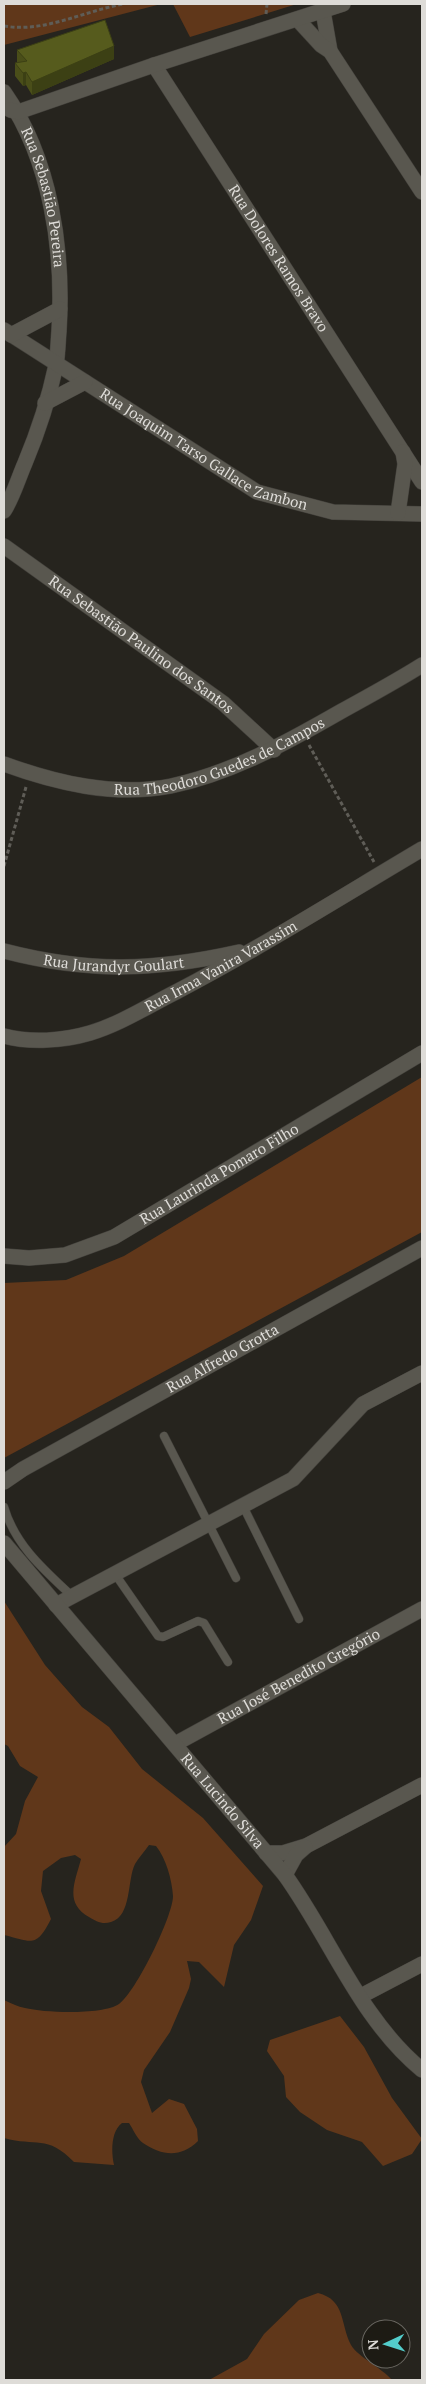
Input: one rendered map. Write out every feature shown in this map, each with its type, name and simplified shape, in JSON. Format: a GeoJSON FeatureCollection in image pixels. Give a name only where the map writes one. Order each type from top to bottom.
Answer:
{"type":"FeatureCollection","features":[{"type":"Feature","properties":{"kind":"street"},"geometry":{"type":"LineString","coordinates":[[11,110],[298,20],[343,4]]}},
{"type":"Feature","properties":{"kind":"street"},"geometry":{"type":"LineString","coordinates":[[323,11],[330,51]]}},
{"type":"Feature","properties":{"kind":"street"},"geometry":{"type":"LineString","coordinates":[[298,20],[321,45],[330,51],[422,192]]}},
{"type":"Feature","properties":{"kind":"street","name":"Rua Dolores Ramos Bravo"},"geometry":{"type":"LineString","coordinates":[[154,65],[422,482]]}},
{"type":"Feature","properties":{"kind":"street","name":"Rua Sebastião Pereira"},"geometry":{"type":"LineString","coordinates":[[4,92],[11,110],[36,153],[53,217],[58,262],[60,309],[56,364],[34,441],[4,511]]}},
{"type":"Feature","properties":{"kind":"street"},"geometry":{"type":"LineString","coordinates":[[7,333],[60,309]]}},
{"type":"Feature","properties":{"kind":"street","name":"Rua Joaquim Tarso Gallace Zambon"},"geometry":{"type":"LineString","coordinates":[[7,333],[257,492],[333,512],[422,514]]}},
{"type":"Feature","properties":{"kind":"street"},"geometry":{"type":"LineString","coordinates":[[45,403],[85,382]]}},
{"type":"Feature","properties":{"kind":"street"},"geometry":{"type":"LineString","coordinates":[[398,513],[405,464],[403,451]]}},
{"type":"Feature","properties":{"kind":"street","name":"Rua Sebastião Paulino dos Santos"},"geometry":{"type":"LineString","coordinates":[[4,546],[223,703],[274,750]]}},
{"type":"Feature","properties":{"kind":"street","name":"Rua Theodoro Guedes de Campos"},"geometry":{"type":"LineString","coordinates":[[4,764],[30,774],[78,786],[124,789],[169,786],[212,774],[274,750],[422,665]]}},
{"type":"Feature","properties":{"kind":"street","name":"Rua Irma Vanira Varassim"},"geometry":{"type":"LineString","coordinates":[[4,1036],[20,1040],[51,1040],[89,1034],[131,1015],[254,949],[422,849]]}},
{"type":"Feature","properties":{"kind":"street","name":"Rua Jurandyr Goulart"},"geometry":{"type":"LineString","coordinates":[[4,951],[85,967],[134,967],[201,961],[254,949]]}},
{"type":"Feature","properties":{"kind":"street","name":"Rua Laurinda Pomaro Filho"},"geometry":{"type":"LineString","coordinates":[[4,1256],[29,1258],[65,1255],[114,1237],[422,1053]]}},
{"type":"Feature","properties":{"kind":"street","name":"Rua Alfredo Grotta"},"geometry":{"type":"LineString","coordinates":[[4,1482],[23,1469],[422,1248]]}},
{"type":"Feature","properties":{"kind":"street"},"geometry":{"type":"LineString","coordinates":[[56,1605],[293,1478],[363,1404],[422,1373]]}},
{"type":"Feature","properties":{"kind":"street"},"geometry":{"type":"LineString","coordinates":[[4,1468],[23,1469]]}},
{"type":"Feature","properties":{"kind":"street","name":"Rua Lucindo Silva"},"geometry":{"type":"LineString","coordinates":[[4,1543],[266,1852],[304,1902],[384,2033],[422,2070]]}},
{"type":"Feature","properties":{"kind":"street","name":"Rua José Benedito Gregório"},"geometry":{"type":"LineString","coordinates":[[175,1744],[422,1609]]}},
{"type":"Feature","properties":{"kind":"street"},"geometry":{"type":"LineString","coordinates":[[266,1852],[283,1853],[306,1846],[422,1785]]}},
{"type":"Feature","properties":{"kind":"street"},"geometry":{"type":"LineString","coordinates":[[284,1875],[296,1855],[306,1846]]}},
{"type":"Feature","properties":{"kind":"street"},"geometry":{"type":"LineString","coordinates":[[360,1996],[422,1964]]}},
{"type":"Feature","properties":{"kind":"lane"},"geometry":{"type":"LineString","coordinates":[[164,1436],[236,1578]]}},
{"type":"Feature","properties":{"kind":"lane"},"geometry":{"type":"LineString","coordinates":[[243,1506],[299,1619]]}},
{"type":"Feature","properties":{"kind":"lane"},"geometry":{"type":"LineString","coordinates":[[4,1507],[8,1522],[25,1550],[72,1596]]}},
{"type":"Feature","properties":{"kind":"lane"},"geometry":{"type":"LineString","coordinates":[[115,1574],[158,1636],[163,1637],[198,1621],[204,1623],[228,1662]]}},
{"type":"Feature","properties":{"kind":"path"},"geometry":{"type":"LineString","coordinates":[[4,26],[22,29],[124,4]]}},
{"type":"Feature","properties":{"kind":"path"},"geometry":{"type":"LineString","coordinates":[[303,734],[380,874]]}},
{"type":"Feature","properties":{"kind":"path"},"geometry":{"type":"LineString","coordinates":[[4,866],[30,774]]}},
{"type":"Feature","properties":{"kind":"shaded area"},"geometry":{"type":"Polygon","coordinates":[[[4,4],[161,4],[4,45],[4,4]]]}},
{"type":"Feature","properties":{"kind":"shaded area"},"geometry":{"type":"Polygon","coordinates":[[[173,4],[297,4],[190,37],[173,4]]]}},
{"type":"Feature","properties":{"kind":"shaded area"},"geometry":{"type":"Polygon","coordinates":[[[422,1077],[422,1232],[4,1458],[4,1283],[66,1280],[124,1256],[422,1077]]]}},
{"type":"Feature","properties":{"kind":"shaded area"},"geometry":{"type":"Polygon","coordinates":[[[4,1601],[45,1665],[82,1707],[109,1727],[142,1769],[203,1818],[263,1886],[251,1920],[234,1945],[224,1987],[199,1962],[187,1961],[191,1979],[189,1988],[170,2032],[144,2070],[141,2082],[152,2113],[169,2099],[184,2104],[197,2129],[198,2141],[192,2147],[178,2153],[157,2151],[143,2143],[129,2123],[122,2123],[114,2136],[112,2154],[114,2165],[74,2162],[65,2153],[48,2144],[4,2138],[4,2000],[17,2006],[34,2010],[59,2012],[100,2010],[119,2004],[135,1985],[144,1970],[167,1920],[173,1896],[166,1863],[156,1846],[149,1845],[135,1864],[126,1905],[122,1913],[111,1922],[99,1922],[81,1911],[74,1899],[74,1884],[81,1859],[75,1855],[61,1858],[43,1871],[41,1891],[51,1919],[41,1935],[37,1939],[28,1941],[4,1935],[4,1847],[16,1834],[25,1801],[38,1777],[20,1766],[8,1746],[4,1744],[4,1601]]]}},
{"type":"Feature","properties":{"kind":"shaded area"},"geometry":{"type":"Polygon","coordinates":[[[340,2016],[364,2047],[392,2098],[422,2139],[412,2154],[383,2166],[362,2142],[327,2130],[300,2112],[286,2097],[284,2076],[267,2051],[270,2040],[340,2016]]]}},
{"type":"Feature","properties":{"kind":"shaded area"},"geometry":{"type":"Polygon","coordinates":[[[318,2293],[327,2296],[333,2301],[341,2314],[351,2345],[361,2355],[361,2369],[379,2369],[392,2380],[209,2380],[247,2359],[264,2334],[299,2300],[318,2293]]]}},
{"type":"Feature","properties":{"kind":"building"},"geometry":{"type":"Polygon","coordinates":[[[105,20],[114,46],[32,82],[26,72],[23,73],[15,63],[27,61],[17,50],[105,20]]]}}]}
